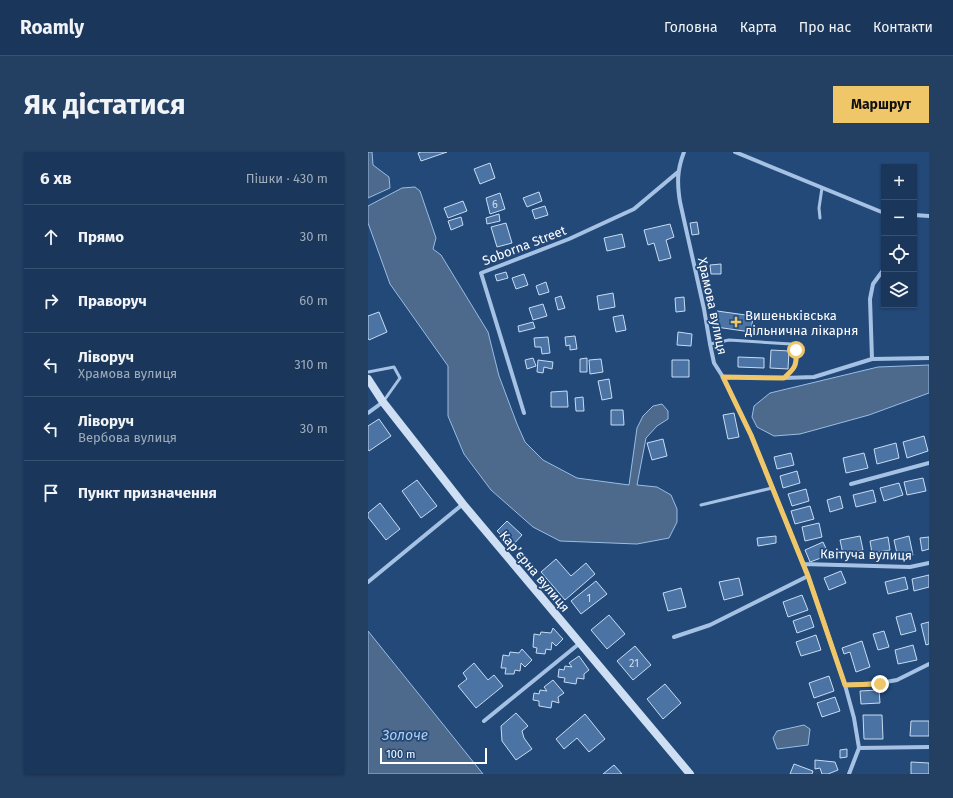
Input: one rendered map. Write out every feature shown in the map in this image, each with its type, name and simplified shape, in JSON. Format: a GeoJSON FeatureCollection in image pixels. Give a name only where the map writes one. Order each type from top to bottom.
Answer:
{"type":"FeatureCollection","features":[{"type":"Feature","properties":{"kind":"street","name":"Храмова вулиця"},"geometry":{"type":"LineString","coordinates":[[684,152],[678,172],[677,186],[704,309],[714,363],[723,377],[751,435],[808,576],[845,685],[854,718],[859,748]]}},
{"type":"Feature","properties":{"kind":"street"},"geometry":{"type":"LineString","coordinates":[[735,152],[881,212]]}},
{"type":"Feature","properties":{"kind":"street","name":"Soborna Street"},"geometry":{"type":"LineString","coordinates":[[524,413],[481,273],[569,239],[634,208],[678,172]]}},
{"type":"Feature","properties":{"kind":"street"},"geometry":{"type":"LineString","coordinates":[[917,215],[929,216]]}},
{"type":"Feature","properties":{"kind":"street"},"geometry":{"type":"LineString","coordinates":[[872,359],[870,299],[873,284],[882,272]]}},
{"type":"Feature","properties":{"kind":"street"},"geometry":{"type":"LineString","coordinates":[[723,377],[814,377],[872,359],[929,358]]}},
{"type":"Feature","properties":{"kind":"street","name":"Карʼєрна вулиця"},"geometry":{"type":"LineString","coordinates":[[368,379],[383,402],[463,504],[690,774]]}},
{"type":"Feature","properties":{"kind":"street"},"geometry":{"type":"LineString","coordinates":[[368,413],[383,402]]}},
{"type":"Feature","properties":{"kind":"street"},"geometry":{"type":"LineString","coordinates":[[851,484],[929,463]]}},
{"type":"Feature","properties":{"kind":"street"},"geometry":{"type":"LineString","coordinates":[[368,582],[463,504]]}},
{"type":"Feature","properties":{"kind":"street","name":"Квітуча вулиця"},"geometry":{"type":"LineString","coordinates":[[803,564],[910,567],[929,563]]}},
{"type":"Feature","properties":{"kind":"street"},"geometry":{"type":"LineString","coordinates":[[674,637],[710,625],[808,576]]}},
{"type":"Feature","properties":{"kind":"street"},"geometry":{"type":"LineString","coordinates":[[484,721],[580,643]]}},
{"type":"Feature","properties":{"kind":"street"},"geometry":{"type":"LineString","coordinates":[[845,685],[880,684],[896,680],[929,664]]}},
{"type":"Feature","properties":{"kind":"street"},"geometry":{"type":"LineString","coordinates":[[849,774],[859,748],[929,747]]}},
{"type":"Feature","properties":{"kind":"lane"},"geometry":{"type":"LineString","coordinates":[[820,218],[819,208],[822,188]]}},
{"type":"Feature","properties":{"kind":"lane"},"geometry":{"type":"LineString","coordinates":[[710,344],[729,340],[791,344],[796,350],[797,361],[793,370],[784,378]]}},
{"type":"Feature","properties":{"kind":"lane"},"geometry":{"type":"LineString","coordinates":[[368,372],[394,367],[400,378],[383,402]]}},
{"type":"Feature","properties":{"kind":"lane"},"geometry":{"type":"LineString","coordinates":[[701,505],[772,488]]}},
{"type":"Feature","properties":{"kind":"water"},"geometry":{"type":"Polygon","coordinates":[[[368,152],[372,152],[373,165],[389,177],[390,188],[368,198],[368,152]]]}},
{"type":"Feature","properties":{"kind":"water"},"geometry":{"type":"Polygon","coordinates":[[[415,187],[420,191],[436,238],[433,249],[441,255],[488,332],[499,376],[517,424],[525,442],[543,460],[577,478],[629,485],[637,428],[643,416],[653,406],[662,404],[668,411],[668,419],[657,426],[646,438],[637,485],[657,487],[671,495],[677,509],[677,522],[669,538],[637,544],[560,541],[533,527],[491,490],[464,454],[448,416],[448,366],[390,284],[368,223],[368,206],[402,188],[415,187]]]}},
{"type":"Feature","properties":{"kind":"water"},"geometry":{"type":"Polygon","coordinates":[[[929,365],[929,393],[869,415],[800,434],[774,436],[757,427],[752,417],[754,406],[770,393],[878,367],[929,365]]]}},
{"type":"Feature","properties":{"kind":"water","name":"Золоче"},"geometry":{"type":"Polygon","coordinates":[[[368,631],[483,774],[368,774],[368,631]]]}},
{"type":"Feature","properties":{"kind":"water"},"geometry":{"type":"Polygon","coordinates":[[[804,725],[810,729],[808,745],[777,749],[773,738],[777,731],[804,725]]]}},
{"type":"Feature","properties":{"kind":"building"},"geometry":{"type":"Polygon","coordinates":[[[447,152],[421,161],[418,153],[447,152]]]}},
{"type":"Feature","properties":{"kind":"building"},"geometry":{"type":"Polygon","coordinates":[[[490,163],[495,178],[480,184],[474,169],[490,163]]]}},
{"type":"Feature","properties":{"kind":"building"},"geometry":{"type":"Polygon","coordinates":[[[539,192],[542,201],[527,207],[523,198],[539,192]]]}},
{"type":"Feature","properties":{"kind":"building"},"geometry":{"type":"Polygon","coordinates":[[[500,193],[505,209],[490,214],[486,198],[500,193]]]}},
{"type":"Feature","properties":{"kind":"building"},"geometry":{"type":"Polygon","coordinates":[[[463,201],[467,211],[448,218],[444,208],[463,201]]]}},
{"type":"Feature","properties":{"kind":"building"},"geometry":{"type":"Polygon","coordinates":[[[545,206],[548,215],[535,219],[532,210],[545,206]]]}},
{"type":"Feature","properties":{"kind":"building"},"geometry":{"type":"Polygon","coordinates":[[[499,214],[500,221],[487,224],[486,218],[499,214]]]}},
{"type":"Feature","properties":{"kind":"building"},"geometry":{"type":"Polygon","coordinates":[[[461,217],[463,225],[451,230],[448,221],[461,217]]]}},
{"type":"Feature","properties":{"kind":"building"},"geometry":{"type":"Polygon","coordinates":[[[697,222],[699,234],[692,235],[690,223],[697,222]]]}},
{"type":"Feature","properties":{"kind":"building"},"geometry":{"type":"Polygon","coordinates":[[[506,223],[512,243],[497,247],[491,227],[506,223]]]}},
{"type":"Feature","properties":{"kind":"building"},"geometry":{"type":"Polygon","coordinates":[[[670,224],[674,237],[666,240],[671,258],[659,261],[654,243],[648,245],[644,230],[670,224]]]}},
{"type":"Feature","properties":{"kind":"building"},"geometry":{"type":"Polygon","coordinates":[[[622,234],[625,247],[607,251],[604,238],[622,234]]]}},
{"type":"Feature","properties":{"kind":"building"},"geometry":{"type":"Polygon","coordinates":[[[721,264],[721,274],[711,274],[710,265],[721,264]]]}},
{"type":"Feature","properties":{"kind":"building"},"geometry":{"type":"Polygon","coordinates":[[[506,272],[508,278],[497,281],[495,275],[506,272]]]}},
{"type":"Feature","properties":{"kind":"building"},"geometry":{"type":"Polygon","coordinates":[[[524,274],[528,285],[516,289],[512,278],[524,274]]]}},
{"type":"Feature","properties":{"kind":"building"},"geometry":{"type":"Polygon","coordinates":[[[546,282],[549,292],[539,295],[536,286],[546,282]]]}},
{"type":"Feature","properties":{"kind":"building"},"geometry":{"type":"Polygon","coordinates":[[[613,293],[615,307],[599,310],[597,296],[613,293]]]}},
{"type":"Feature","properties":{"kind":"building"},"geometry":{"type":"Polygon","coordinates":[[[561,296],[565,308],[558,310],[555,298],[561,296]]]}},
{"type":"Feature","properties":{"kind":"building"},"geometry":{"type":"Polygon","coordinates":[[[684,297],[685,311],[676,312],[675,298],[684,297]]]}},
{"type":"Feature","properties":{"kind":"building"},"geometry":{"type":"Polygon","coordinates":[[[543,304],[547,316],[533,320],[529,308],[543,304]]]}},
{"type":"Feature","properties":{"kind":"building"},"geometry":{"type":"Polygon","coordinates":[[[717,311],[753,316],[751,332],[716,327],[717,311]]]}},
{"type":"Feature","properties":{"kind":"building"},"geometry":{"type":"Polygon","coordinates":[[[379,312],[387,332],[369,340],[368,316],[379,312]]]}},
{"type":"Feature","properties":{"kind":"building"},"geometry":{"type":"Polygon","coordinates":[[[623,315],[626,330],[616,332],[613,317],[623,315]]]}},
{"type":"Feature","properties":{"kind":"building"},"geometry":{"type":"Polygon","coordinates":[[[533,322],[535,328],[519,332],[518,326],[533,322]]]}},
{"type":"Feature","properties":{"kind":"building"},"geometry":{"type":"Polygon","coordinates":[[[678,332],[692,334],[691,346],[677,345],[678,332]]]}},
{"type":"Feature","properties":{"kind":"building"},"geometry":{"type":"Polygon","coordinates":[[[575,336],[577,349],[570,350],[570,345],[566,346],[565,337],[575,336]]]}},
{"type":"Feature","properties":{"kind":"building"},"geometry":{"type":"Polygon","coordinates":[[[548,337],[550,353],[542,354],[541,347],[535,347],[534,338],[548,337]]]}},
{"type":"Feature","properties":{"kind":"building"},"geometry":{"type":"Polygon","coordinates":[[[771,350],[789,351],[788,369],[770,368],[771,350]]]}},
{"type":"Feature","properties":{"kind":"building"},"geometry":{"type":"Polygon","coordinates":[[[738,357],[764,358],[764,368],[738,367],[738,357]]]}},
{"type":"Feature","properties":{"kind":"building"},"geometry":{"type":"Polygon","coordinates":[[[533,358],[536,366],[527,369],[525,360],[533,358]]]}},
{"type":"Feature","properties":{"kind":"building"},"geometry":{"type":"Polygon","coordinates":[[[587,358],[587,372],[580,372],[580,359],[587,358]]]}},
{"type":"Feature","properties":{"kind":"building"},"geometry":{"type":"Polygon","coordinates":[[[601,359],[603,372],[590,374],[589,360],[601,359]]]}},
{"type":"Feature","properties":{"kind":"building"},"geometry":{"type":"Polygon","coordinates":[[[538,360],[553,362],[552,369],[544,367],[543,373],[537,372],[538,360]]]}},
{"type":"Feature","properties":{"kind":"building"},"geometry":{"type":"Polygon","coordinates":[[[672,360],[689,360],[689,377],[672,377],[672,360]]]}},
{"type":"Feature","properties":{"kind":"building"},"geometry":{"type":"Polygon","coordinates":[[[609,379],[612,398],[602,400],[598,381],[609,379]]]}},
{"type":"Feature","properties":{"kind":"building"},"geometry":{"type":"Polygon","coordinates":[[[567,391],[568,407],[551,407],[551,392],[567,391]]]}},
{"type":"Feature","properties":{"kind":"building"},"geometry":{"type":"Polygon","coordinates":[[[583,397],[584,411],[576,411],[575,398],[583,397]]]}},
{"type":"Feature","properties":{"kind":"building"},"geometry":{"type":"Polygon","coordinates":[[[611,410],[623,410],[624,425],[611,425],[611,410]]]}},
{"type":"Feature","properties":{"kind":"building"},"geometry":{"type":"Polygon","coordinates":[[[734,413],[739,437],[728,439],[723,415],[734,413]]]}},
{"type":"Feature","properties":{"kind":"building"},"geometry":{"type":"Polygon","coordinates":[[[379,419],[391,436],[369,451],[368,426],[379,419]]]}},
{"type":"Feature","properties":{"kind":"building"},"geometry":{"type":"Polygon","coordinates":[[[924,436],[928,451],[907,458],[903,442],[924,436]]]}},
{"type":"Feature","properties":{"kind":"building"},"geometry":{"type":"Polygon","coordinates":[[[663,439],[667,456],[652,460],[647,443],[663,439]]]}},
{"type":"Feature","properties":{"kind":"building"},"geometry":{"type":"Polygon","coordinates":[[[896,443],[899,458],[877,464],[874,449],[896,443]]]}},
{"type":"Feature","properties":{"kind":"building"},"geometry":{"type":"Polygon","coordinates":[[[791,453],[794,465],[777,469],[774,457],[791,453]]]}},
{"type":"Feature","properties":{"kind":"building"},"geometry":{"type":"Polygon","coordinates":[[[864,453],[868,468],[846,473],[843,458],[864,453]]]}},
{"type":"Feature","properties":{"kind":"building"},"geometry":{"type":"Polygon","coordinates":[[[797,471],[800,483],[783,488],[780,476],[797,471]]]}},
{"type":"Feature","properties":{"kind":"building"},"geometry":{"type":"Polygon","coordinates":[[[923,478],[926,491],[907,495],[904,482],[923,478]]]}},
{"type":"Feature","properties":{"kind":"building"},"geometry":{"type":"Polygon","coordinates":[[[417,480],[437,506],[421,518],[402,491],[417,480]]]}},
{"type":"Feature","properties":{"kind":"building"},"geometry":{"type":"Polygon","coordinates":[[[899,483],[903,495],[884,501],[880,488],[899,483]]]}},
{"type":"Feature","properties":{"kind":"building"},"geometry":{"type":"Polygon","coordinates":[[[806,489],[809,501],[792,506],[788,494],[806,489]]]}},
{"type":"Feature","properties":{"kind":"building"},"geometry":{"type":"Polygon","coordinates":[[[873,490],[876,502],[856,507],[853,495],[873,490]]]}},
{"type":"Feature","properties":{"kind":"building"},"geometry":{"type":"Polygon","coordinates":[[[840,496],[843,508],[830,512],[827,500],[840,496]]]}},
{"type":"Feature","properties":{"kind":"building"},"geometry":{"type":"Polygon","coordinates":[[[380,503],[400,529],[386,540],[368,517],[368,513],[380,503]]]}},
{"type":"Feature","properties":{"kind":"building"},"geometry":{"type":"Polygon","coordinates":[[[810,506],[814,519],[795,524],[791,511],[810,506]]]}},
{"type":"Feature","properties":{"kind":"building"},"geometry":{"type":"Polygon","coordinates":[[[507,521],[522,535],[512,546],[497,531],[507,521]]]}},
{"type":"Feature","properties":{"kind":"building"},"geometry":{"type":"Polygon","coordinates":[[[819,523],[822,537],[805,541],[802,527],[819,523]]]}},
{"type":"Feature","properties":{"kind":"building"},"geometry":{"type":"Polygon","coordinates":[[[776,536],[776,543],[758,546],[757,538],[776,536]]]}},
{"type":"Feature","properties":{"kind":"building"},"geometry":{"type":"Polygon","coordinates":[[[860,536],[863,550],[843,554],[840,540],[860,536]]]}},
{"type":"Feature","properties":{"kind":"building"},"geometry":{"type":"Polygon","coordinates":[[[909,536],[913,555],[898,558],[894,540],[909,536]]]}},
{"type":"Feature","properties":{"kind":"building"},"geometry":{"type":"Polygon","coordinates":[[[888,537],[890,550],[872,553],[870,541],[888,537]]]}},
{"type":"Feature","properties":{"kind":"building"},"geometry":{"type":"Polygon","coordinates":[[[929,537],[929,549],[922,551],[920,538],[929,537]]]}},
{"type":"Feature","properties":{"kind":"building"},"geometry":{"type":"Polygon","coordinates":[[[823,542],[829,555],[810,562],[805,550],[823,542]]]}},
{"type":"Feature","properties":{"kind":"building"},"geometry":{"type":"Polygon","coordinates":[[[556,559],[571,576],[586,563],[595,574],[565,600],[541,572],[556,559]]]}},
{"type":"Feature","properties":{"kind":"building"},"geometry":{"type":"Polygon","coordinates":[[[841,571],[846,583],[829,590],[824,578],[841,571]]]}},
{"type":"Feature","properties":{"kind":"building"},"geometry":{"type":"Polygon","coordinates":[[[929,575],[929,587],[914,591],[912,579],[929,575]]]}},
{"type":"Feature","properties":{"kind":"building"},"geometry":{"type":"Polygon","coordinates":[[[905,577],[908,589],[888,594],[885,582],[905,577]]]}},
{"type":"Feature","properties":{"kind":"building"},"geometry":{"type":"Polygon","coordinates":[[[739,578],[743,595],[724,600],[719,582],[739,578]]]}},
{"type":"Feature","properties":{"kind":"building"},"geometry":{"type":"Polygon","coordinates":[[[596,581],[607,594],[581,614],[571,601],[596,581]]]}},
{"type":"Feature","properties":{"kind":"building"},"geometry":{"type":"Polygon","coordinates":[[[681,588],[686,607],[668,611],[663,593],[681,588]]]}},
{"type":"Feature","properties":{"kind":"building"},"geometry":{"type":"Polygon","coordinates":[[[802,595],[808,610],[788,617],[783,602],[802,595]]]}},
{"type":"Feature","properties":{"kind":"building"},"geometry":{"type":"Polygon","coordinates":[[[911,613],[916,631],[901,635],[896,617],[911,613]]]}},
{"type":"Feature","properties":{"kind":"building"},"geometry":{"type":"Polygon","coordinates":[[[609,615],[625,634],[607,649],[591,630],[609,615]]]}},
{"type":"Feature","properties":{"kind":"building"},"geometry":{"type":"Polygon","coordinates":[[[810,615],[814,627],[797,633],[793,621],[810,615]]]}},
{"type":"Feature","properties":{"kind":"building"},"geometry":{"type":"Polygon","coordinates":[[[929,622],[929,644],[926,645],[921,624],[929,622]]]}},
{"type":"Feature","properties":{"kind":"building"},"geometry":{"type":"Polygon","coordinates":[[[553,628],[563,639],[556,646],[552,642],[551,650],[546,649],[545,654],[536,653],[537,648],[533,647],[534,634],[540,635],[541,632],[551,633],[553,628]]]}},
{"type":"Feature","properties":{"kind":"building"},"geometry":{"type":"Polygon","coordinates":[[[884,631],[889,647],[878,650],[873,634],[884,631]]]}},
{"type":"Feature","properties":{"kind":"building"},"geometry":{"type":"Polygon","coordinates":[[[816,635],[821,650],[801,656],[796,642],[816,635]]]}},
{"type":"Feature","properties":{"kind":"building"},"geometry":{"type":"Polygon","coordinates":[[[862,641],[870,667],[856,672],[850,652],[844,654],[842,648],[862,641]]]}},
{"type":"Feature","properties":{"kind":"building"},"geometry":{"type":"Polygon","coordinates":[[[913,645],[917,660],[898,664],[895,650],[913,645]]]}},
{"type":"Feature","properties":{"kind":"building"},"geometry":{"type":"Polygon","coordinates":[[[635,646],[651,665],[633,680],[617,661],[635,646]]]}},
{"type":"Feature","properties":{"kind":"building"},"geometry":{"type":"Polygon","coordinates":[[[522,649],[532,660],[525,667],[521,663],[520,671],[515,670],[514,674],[505,674],[506,668],[501,668],[503,655],[509,656],[510,652],[519,653],[522,649]]]}},
{"type":"Feature","properties":{"kind":"building"},"geometry":{"type":"Polygon","coordinates":[[[579,656],[589,670],[584,674],[584,679],[577,678],[576,684],[564,682],[565,678],[558,677],[559,669],[564,670],[565,666],[572,667],[569,663],[579,656]]]}},
{"type":"Feature","properties":{"kind":"building"},"geometry":{"type":"Polygon","coordinates":[[[474,663],[488,680],[494,675],[503,686],[476,708],[458,686],[467,679],[463,673],[474,663]]]}},
{"type":"Feature","properties":{"kind":"building"},"geometry":{"type":"Polygon","coordinates":[[[829,676],[834,691],[814,698],[809,683],[829,676]]]}},
{"type":"Feature","properties":{"kind":"building"},"geometry":{"type":"Polygon","coordinates":[[[553,680],[564,693],[558,697],[559,703],[552,701],[551,708],[539,706],[539,701],[533,700],[534,693],[539,694],[540,690],[547,691],[544,687],[553,680]]]}},
{"type":"Feature","properties":{"kind":"building"},"geometry":{"type":"Polygon","coordinates":[[[665,684],[681,703],[663,719],[647,699],[665,684]]]}},
{"type":"Feature","properties":{"kind":"building"},"geometry":{"type":"Polygon","coordinates":[[[879,690],[880,703],[861,704],[860,691],[879,690]]]}},
{"type":"Feature","properties":{"kind":"building"},"geometry":{"type":"Polygon","coordinates":[[[835,697],[840,711],[822,717],[817,703],[835,697]]]}},
{"type":"Feature","properties":{"kind":"building"},"geometry":{"type":"Polygon","coordinates":[[[516,713],[528,726],[522,731],[524,738],[532,749],[516,760],[502,741],[501,726],[516,713]]]}},
{"type":"Feature","properties":{"kind":"building"},"geometry":{"type":"Polygon","coordinates":[[[585,714],[605,739],[589,752],[577,738],[564,749],[556,739],[585,714]]]}},
{"type":"Feature","properties":{"kind":"building"},"geometry":{"type":"Polygon","coordinates":[[[863,715],[882,715],[883,739],[864,739],[863,715]]]}},
{"type":"Feature","properties":{"kind":"building"},"geometry":{"type":"Polygon","coordinates":[[[911,721],[929,721],[929,736],[910,736],[911,721]]]}},
{"type":"Feature","properties":{"kind":"building"},"geometry":{"type":"Polygon","coordinates":[[[847,749],[847,757],[840,758],[840,750],[847,749]]]}},
{"type":"Feature","properties":{"kind":"building"},"geometry":{"type":"Polygon","coordinates":[[[815,760],[835,762],[838,770],[828,774],[822,774],[820,768],[815,769],[815,760]]]}},
{"type":"Feature","properties":{"kind":"building"},"geometry":{"type":"Polygon","coordinates":[[[911,762],[929,763],[929,774],[911,774],[911,762]]]}},
{"type":"Feature","properties":{"kind":"building"},"geometry":{"type":"Polygon","coordinates":[[[794,764],[813,771],[812,774],[790,774],[794,764]]]}},
{"type":"Feature","properties":{"kind":"building"},"geometry":{"type":"Polygon","coordinates":[[[614,765],[622,774],[603,774],[614,765]]]}},
{"type":"Feature","properties":{"kind":"place","name":"Вишеньківська дільнична лікарня"},"geometry":{"type":"Point","coordinates":[736,322]}},
{"type":"Feature","properties":{"kind":"route"},"geometry":{"type":"LineString","coordinates":[[796,350],[797,361],[793,370],[784,378],[723,377],[751,435],[808,576],[845,685],[880,684]]}}]}
